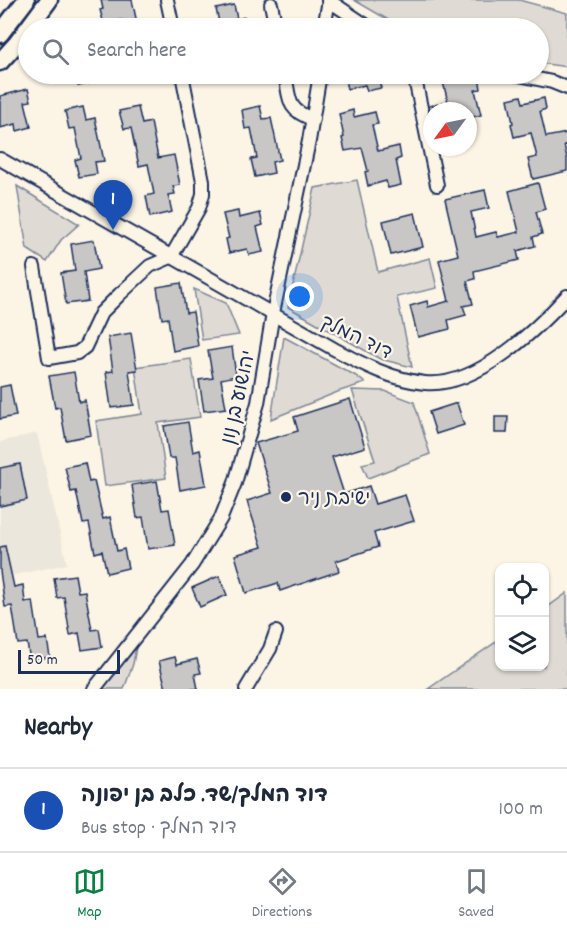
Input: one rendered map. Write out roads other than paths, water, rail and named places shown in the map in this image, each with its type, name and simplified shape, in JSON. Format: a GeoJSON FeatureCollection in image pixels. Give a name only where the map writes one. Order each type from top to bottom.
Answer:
{"type":"FeatureCollection","features":[{"type":"Feature","properties":{"kind":"street"},"geometry":{"type":"LineString","coordinates":[[0,34],[26,0]]}},
{"type":"Feature","properties":{"kind":"street"},"geometry":{"type":"LineString","coordinates":[[36,18],[49,0]]}},
{"type":"Feature","properties":{"kind":"street"},"geometry":{"type":"LineString","coordinates":[[167,0],[171,18]]}},
{"type":"Feature","properties":{"kind":"street"},"geometry":{"type":"LineString","coordinates":[[325,18],[328,0],[355,18]]}},
{"type":"Feature","properties":{"kind":"street"},"geometry":{"type":"LineString","coordinates":[[272,4],[274,18]]}},
{"type":"Feature","properties":{"kind":"street"},"geometry":{"type":"LineString","coordinates":[[0,62],[18,43]]}},
{"type":"Feature","properties":{"kind":"street"},"geometry":{"type":"LineString","coordinates":[[549,81],[567,88]]}},
{"type":"Feature","properties":{"kind":"street"},"geometry":{"type":"LineString","coordinates":[[34,267],[49,358],[77,353],[85,347],[101,314],[150,266],[171,257],[199,208],[203,194],[202,175],[184,84]]}},
{"type":"Feature","properties":{"kind":"street"},"geometry":{"type":"LineString","coordinates":[[287,84],[292,107],[299,114],[313,119]]}},
{"type":"Feature","properties":{"kind":"street","name":"יהושוע בן נון"},"geometry":{"type":"LineString","coordinates":[[94,689],[192,565],[220,518],[235,483],[258,403],[273,313],[318,84]]}},
{"type":"Feature","properties":{"kind":"street"},"geometry":{"type":"LineString","coordinates":[[416,84],[437,186]]}},
{"type":"Feature","properties":{"kind":"street","name":"דוד המלך"},"geometry":{"type":"LineString","coordinates":[[0,159],[334,349],[379,371],[426,384],[455,380],[473,373],[519,344],[567,296]]}},
{"type":"Feature","properties":{"kind":"street"},"geometry":{"type":"LineString","coordinates":[[246,689],[270,649],[276,632]]}},
{"type":"Feature","properties":{"kind":"place","name":"דוד המלך/שד. כלב בן יפונה"},"geometry":{"type":"Point","coordinates":[113,230]}},
{"type":"Feature","properties":{"kind":"place","name":"ישיבת ניר"},"geometry":{"type":"Point","coordinates":[286,497]}}]}
